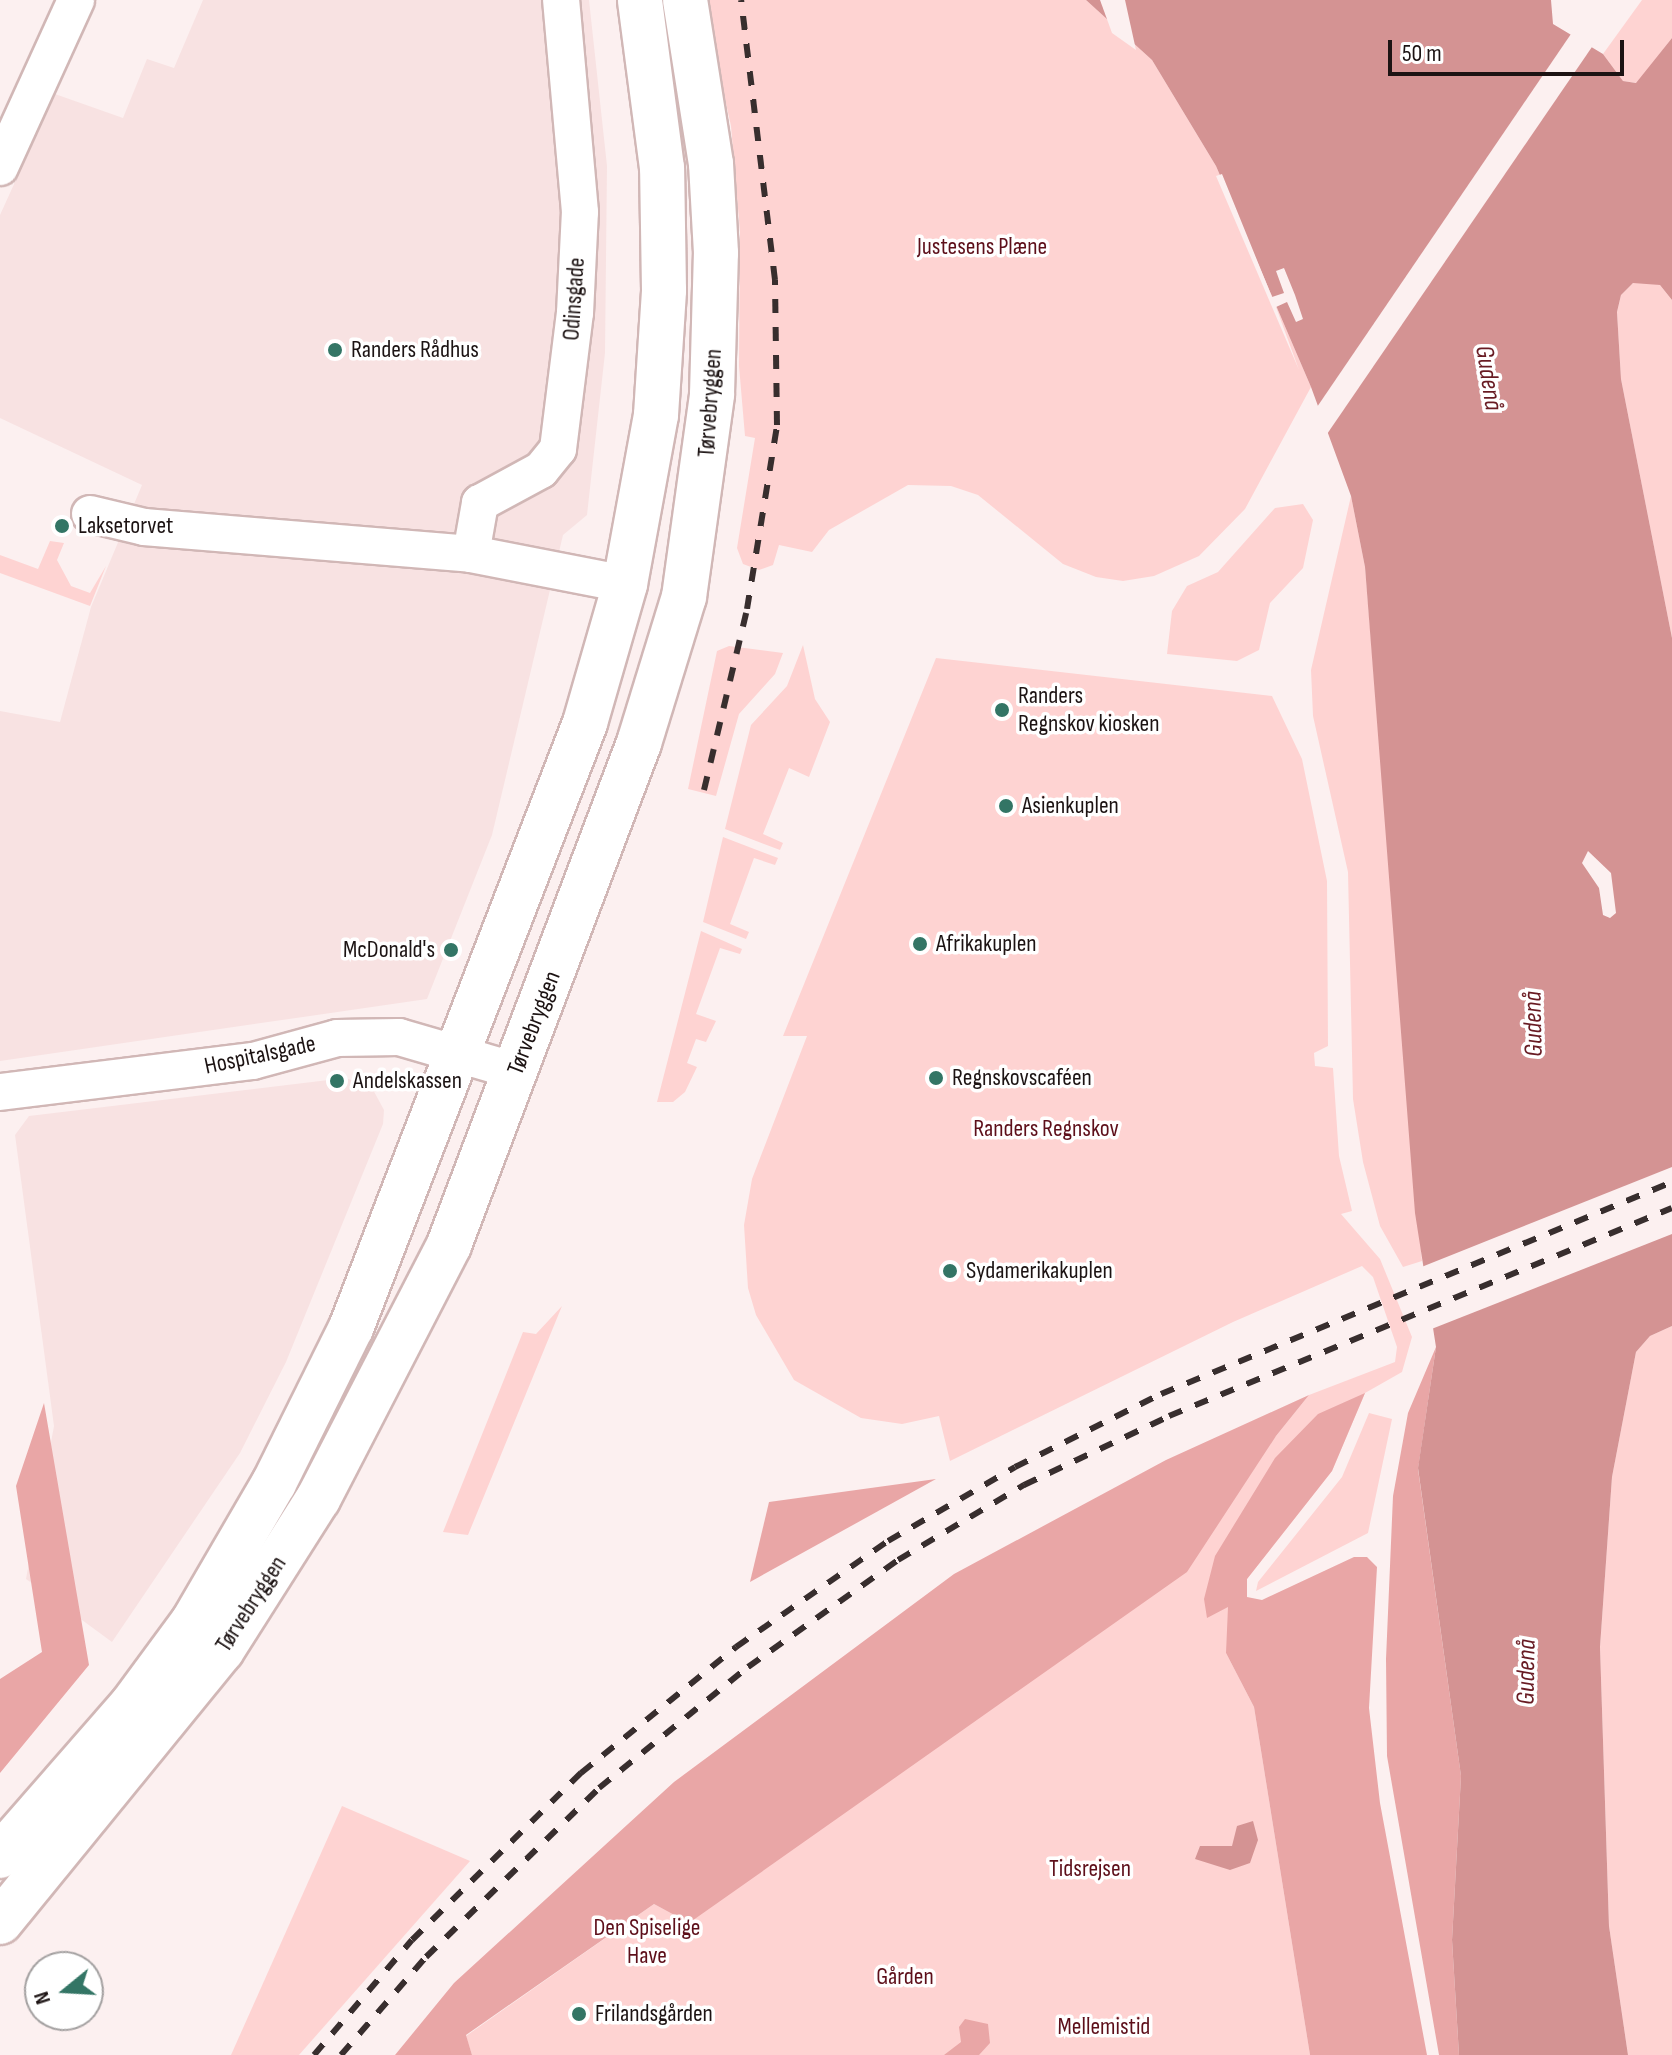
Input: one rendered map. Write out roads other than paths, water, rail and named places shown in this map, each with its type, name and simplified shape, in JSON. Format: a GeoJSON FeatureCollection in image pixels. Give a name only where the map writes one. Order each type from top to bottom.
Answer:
{"type":"FeatureCollection","features":[{"type":"Feature","properties":{"kind":"main road","name":"Tørvebryggen"},"geometry":{"type":"LineString","coordinates":[[0,1856],[131,1706],[193,1622],[274,1483],[351,1328],[460,1055],[585,723],[625,584],[656,415],[664,290],[662,168],[640,0]]}},
{"type":"Feature","properties":{"kind":"main road","name":"Tørvebryggen"},"geometry":{"type":"LineString","coordinates":[[0,1922],[222,1650],[318,1499],[449,1245],[665,665],[696,537],[712,394],[716,253],[702,89],[685,0]]}},
{"type":"Feature","properties":{"kind":"street","name":"Odinsgade"},"geometry":{"type":"LineString","coordinates":[[471,554],[480,503],[541,470],[558,449],[575,313],[580,212],[561,0]]}},
{"type":"Feature","properties":{"kind":"street"},"geometry":{"type":"LineString","coordinates":[[0,167],[70,1]]}},
{"type":"Feature","properties":{"kind":"street"},"geometry":{"type":"LineString","coordinates":[[90,514],[144,527],[471,554],[625,584]]}},
{"type":"Feature","properties":{"kind":"street","name":"Hospitalsgade"},"geometry":{"type":"LineString","coordinates":[[0,1092],[214,1067],[337,1038],[399,1037],[516,1071]]}},
{"type":"Feature","properties":{"kind":"water","name":"Gudenå"},"geometry":{"type":"Polygon","coordinates":[[[1086,0],[1551,0],[1553,24],[1603,54],[1623,81],[1636,83],[1672,38],[1672,300],[1660,285],[1633,283],[1621,295],[1617,312],[1621,379],[1672,638],[1672,1326],[1650,1336],[1636,1352],[1612,1477],[1600,1647],[1609,1926],[1628,2055],[1459,2055],[1452,1940],[1461,1776],[1418,1468],[1436,1347],[1415,1213],[1365,567],[1351,496],[1311,387],[1216,166],[1152,60],[1086,0]],[[1588,851],[1582,863],[1599,888],[1603,915],[1610,918],[1616,913],[1611,873],[1588,851]]]}},
{"type":"Feature","properties":{"kind":"water"},"geometry":{"type":"Polygon","coordinates":[[[1253,1821],[1258,1840],[1250,1863],[1230,1870],[1195,1859],[1200,1846],[1232,1846],[1237,1826],[1253,1821]]]}},
{"type":"Feature","properties":{"kind":"railway"},"geometry":{"type":"LineString","coordinates":[[704,790],[747,609],[777,425],[775,280],[741,0]]}},
{"type":"Feature","properties":{"kind":"railway"},"geometry":{"type":"LineString","coordinates":[[314,2055],[412,1940],[581,1773],[736,1647],[888,1541],[1015,1467],[1161,1394],[1672,1182]]}},
{"type":"Feature","properties":{"kind":"railway"},"geometry":{"type":"LineString","coordinates":[[341,2055],[426,1957],[599,1788],[748,1667],[898,1560],[1024,1485],[1169,1416],[1672,1208]]}},
{"type":"Feature","properties":{"kind":"place","name":"Randers Rådhus"},"geometry":{"type":"Point","coordinates":[335,350]}},
{"type":"Feature","properties":{"kind":"place","name":"Laksetorvet"},"geometry":{"type":"Point","coordinates":[62,526]}},
{"type":"Feature","properties":{"kind":"place","name":"Randers Regnskov kiosken"},"geometry":{"type":"Point","coordinates":[1002,710]}},
{"type":"Feature","properties":{"kind":"place","name":"Asienkuplen"},"geometry":{"type":"Point","coordinates":[1006,806]}},
{"type":"Feature","properties":{"kind":"place","name":"Afrikakuplen"},"geometry":{"type":"Point","coordinates":[920,944]}},
{"type":"Feature","properties":{"kind":"place","name":"McDonald's"},"geometry":{"type":"Point","coordinates":[451,950]}},
{"type":"Feature","properties":{"kind":"place","name":"Regnskovscaféen"},"geometry":{"type":"Point","coordinates":[936,1078]}},
{"type":"Feature","properties":{"kind":"place","name":"Andelskassen"},"geometry":{"type":"Point","coordinates":[337,1081]}},
{"type":"Feature","properties":{"kind":"place","name":"Sydamerikakuplen"},"geometry":{"type":"Point","coordinates":[950,1271]}},
{"type":"Feature","properties":{"kind":"place","name":"Frilandsgården"},"geometry":{"type":"Point","coordinates":[579,2014]}},
{"type":"Feature","properties":{"kind":"park label","name":"Justesens Plæne"},"geometry":{"type":"Point","coordinates":[982,247]}},
{"type":"Feature","properties":{"kind":"park label","name":"Randers Regnskov"},"geometry":{"type":"Point","coordinates":[1046,1129]}},
{"type":"Feature","properties":{"kind":"park label","name":"Tidsrejsen"},"geometry":{"type":"Point","coordinates":[1090,1869]}},
{"type":"Feature","properties":{"kind":"park label","name":"Den Spiselige Have"},"geometry":{"type":"Point","coordinates":[647,1942]}},
{"type":"Feature","properties":{"kind":"park label","name":"Gården"},"geometry":{"type":"Point","coordinates":[905,1977]}},
{"type":"Feature","properties":{"kind":"park label","name":"Mellemistid"},"geometry":{"type":"Point","coordinates":[1104,2027]}}]}
